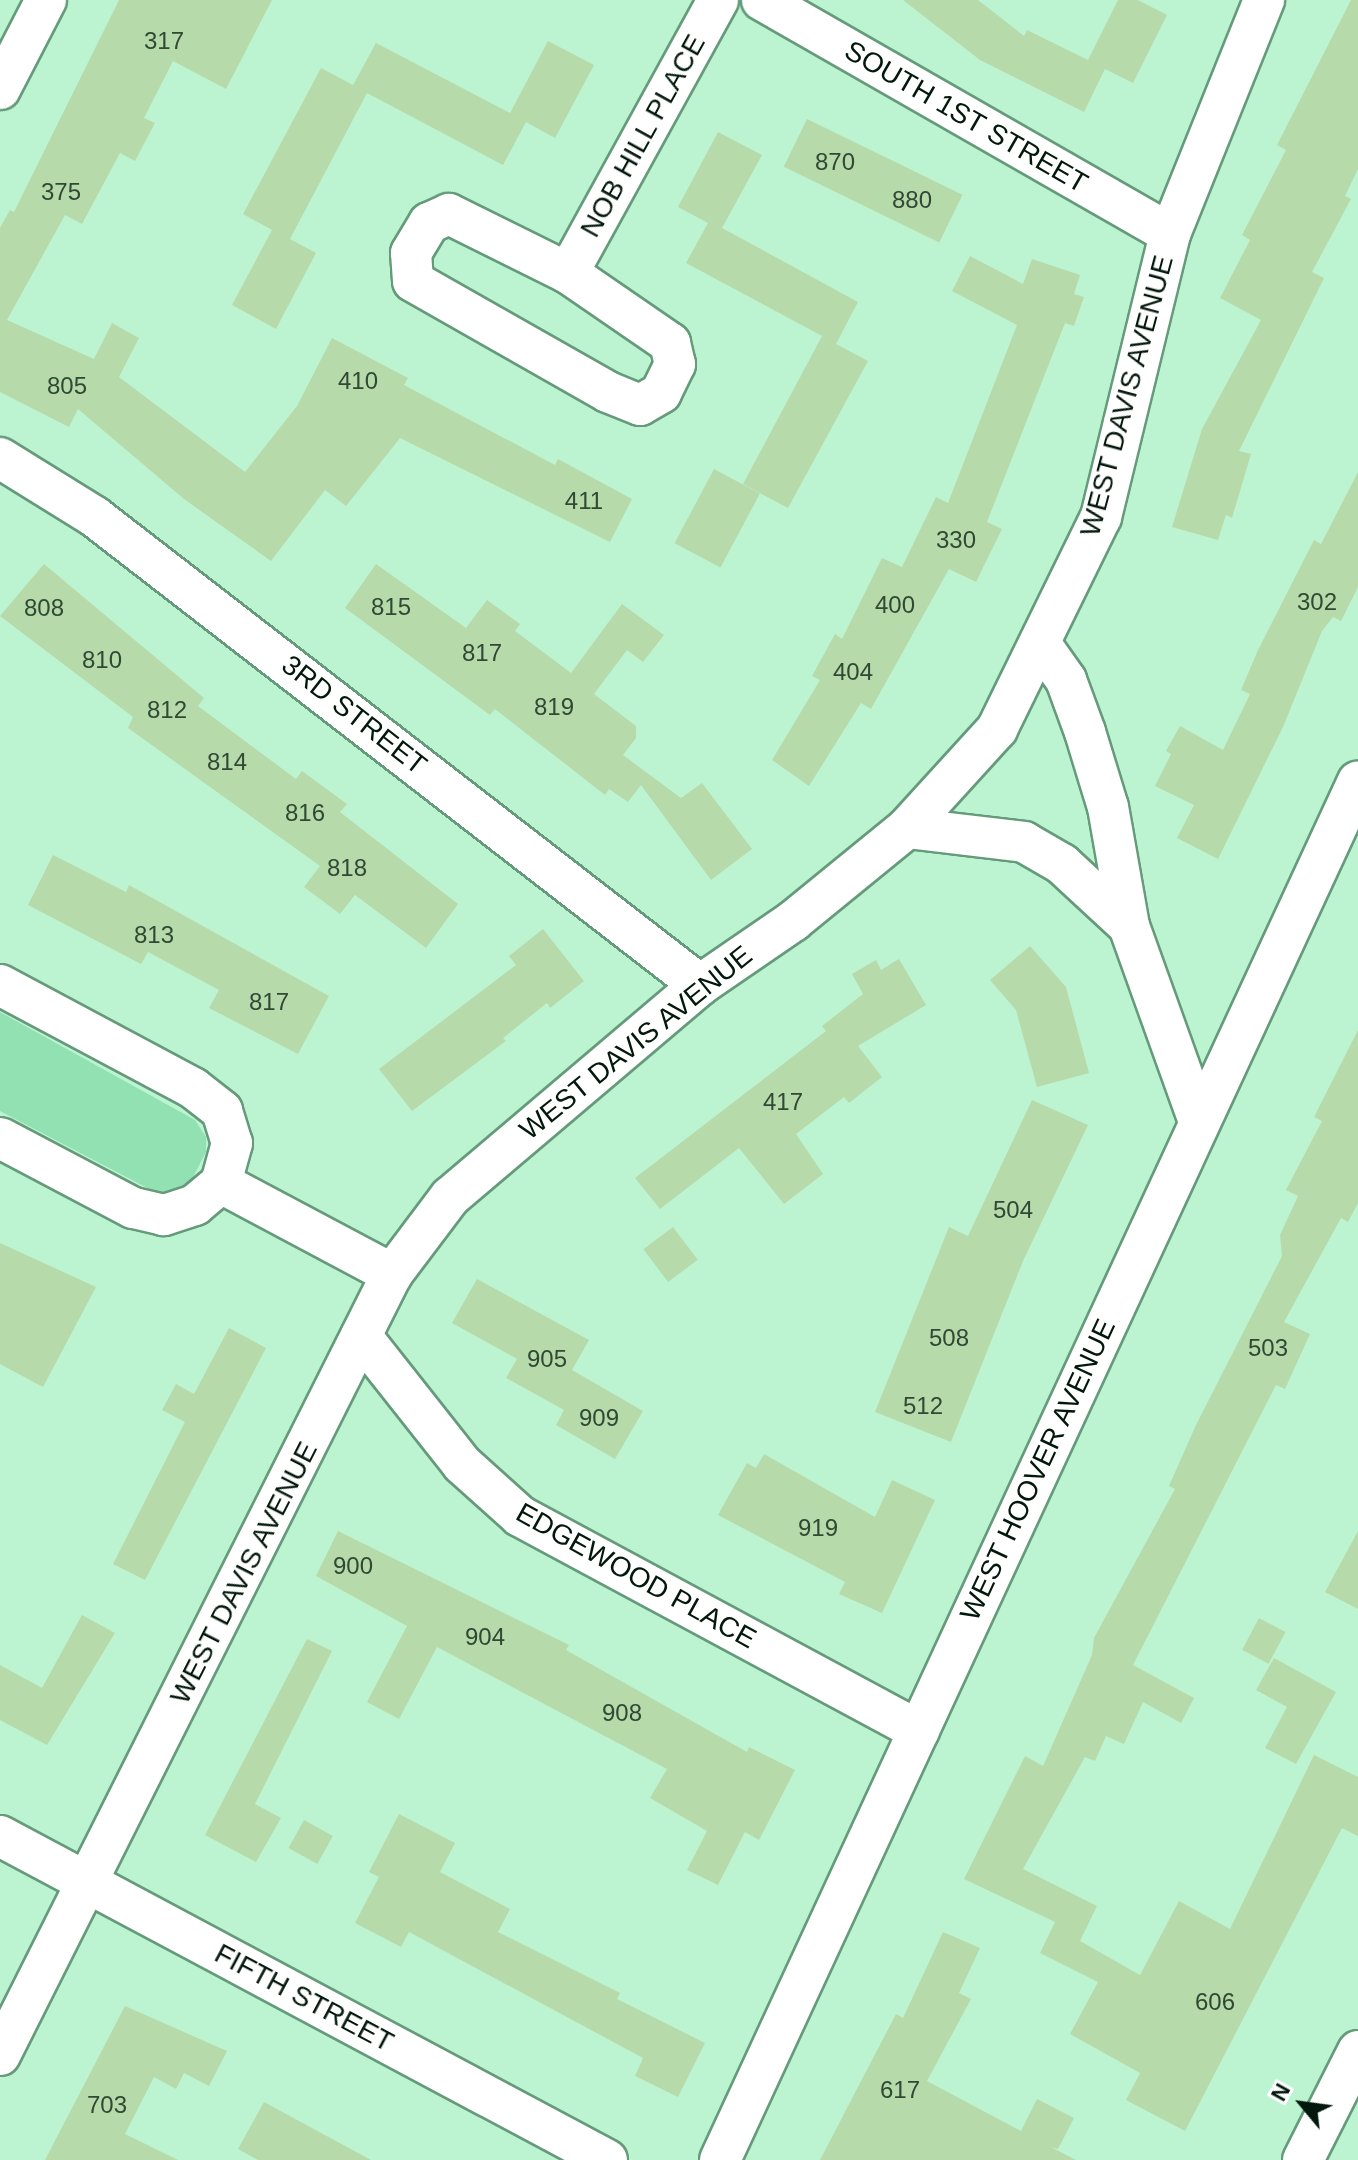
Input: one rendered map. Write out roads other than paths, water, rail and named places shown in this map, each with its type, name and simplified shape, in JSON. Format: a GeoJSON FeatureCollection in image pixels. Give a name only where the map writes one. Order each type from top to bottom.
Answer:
{"type":"FeatureCollection","features":[{"type":"Feature","properties":{"kind":"street"},"geometry":{"type":"LineString","coordinates":[[0,89],[46,0]]}},
{"type":"Feature","properties":{"kind":"street","name":"NOB HILL PLACE"},"geometry":{"type":"LineString","coordinates":[[568,273],[718,0]]}},
{"type":"Feature","properties":{"kind":"street","name":"SOUTH 1ST STREET"},"geometry":{"type":"LineString","coordinates":[[762,0],[1170,234]]}},
{"type":"Feature","properties":{"kind":"street","name":"WEST DAVIS AVENUE"},"geometry":{"type":"LineString","coordinates":[[0,2055],[392,1274],[450,1197],[700,985],[793,921],[907,828],[997,729],[1042,646],[1101,517],[1170,234],[1264,0]]}},
{"type":"Feature","properties":{"kind":"street"},"geometry":{"type":"LineString","coordinates":[[449,214],[568,273],[670,343],[675,364],[661,393],[640,405],[440,300],[413,281],[411,253],[429,223],[449,214]]}},
{"type":"Feature","properties":{"kind":"street","name":"3RD STREET"},"geometry":{"type":"LineString","coordinates":[[0,458],[130,543],[700,985]]}},
{"type":"Feature","properties":{"kind":"street"},"geometry":{"type":"LineString","coordinates":[[1042,646],[1066,680],[1085,732],[1108,807],[1129,926],[1198,1119]]}},
{"type":"Feature","properties":{"kind":"street","name":"WEST HOOVER AVENUE"},"geometry":{"type":"LineString","coordinates":[[720,2160],[1198,1119],[1358,781]]}},
{"type":"Feature","properties":{"kind":"street"},"geometry":{"type":"LineString","coordinates":[[907,828],[1024,842],[1062,864],[1129,926]]}},
{"type":"Feature","properties":{"kind":"street"},"geometry":{"type":"LineString","coordinates":[[0,985],[193,1088],[222,1111],[232,1143],[221,1183],[195,1205],[164,1215],[133,1208],[0,1138]]}},
{"type":"Feature","properties":{"kind":"street"},"geometry":{"type":"LineString","coordinates":[[221,1183],[392,1274]]}},
{"type":"Feature","properties":{"kind":"street","name":"EDGEWOOD PLACE"},"geometry":{"type":"LineString","coordinates":[[361,1336],[462,1464],[520,1516],[919,1731]]}},
{"type":"Feature","properties":{"kind":"street","name":"FIFTH STREET"},"geometry":{"type":"LineString","coordinates":[[0,1836],[607,2160]]}},
{"type":"Feature","properties":{"kind":"street"},"geometry":{"type":"LineString","coordinates":[[1303,2160],[1358,2051]]}}]}
